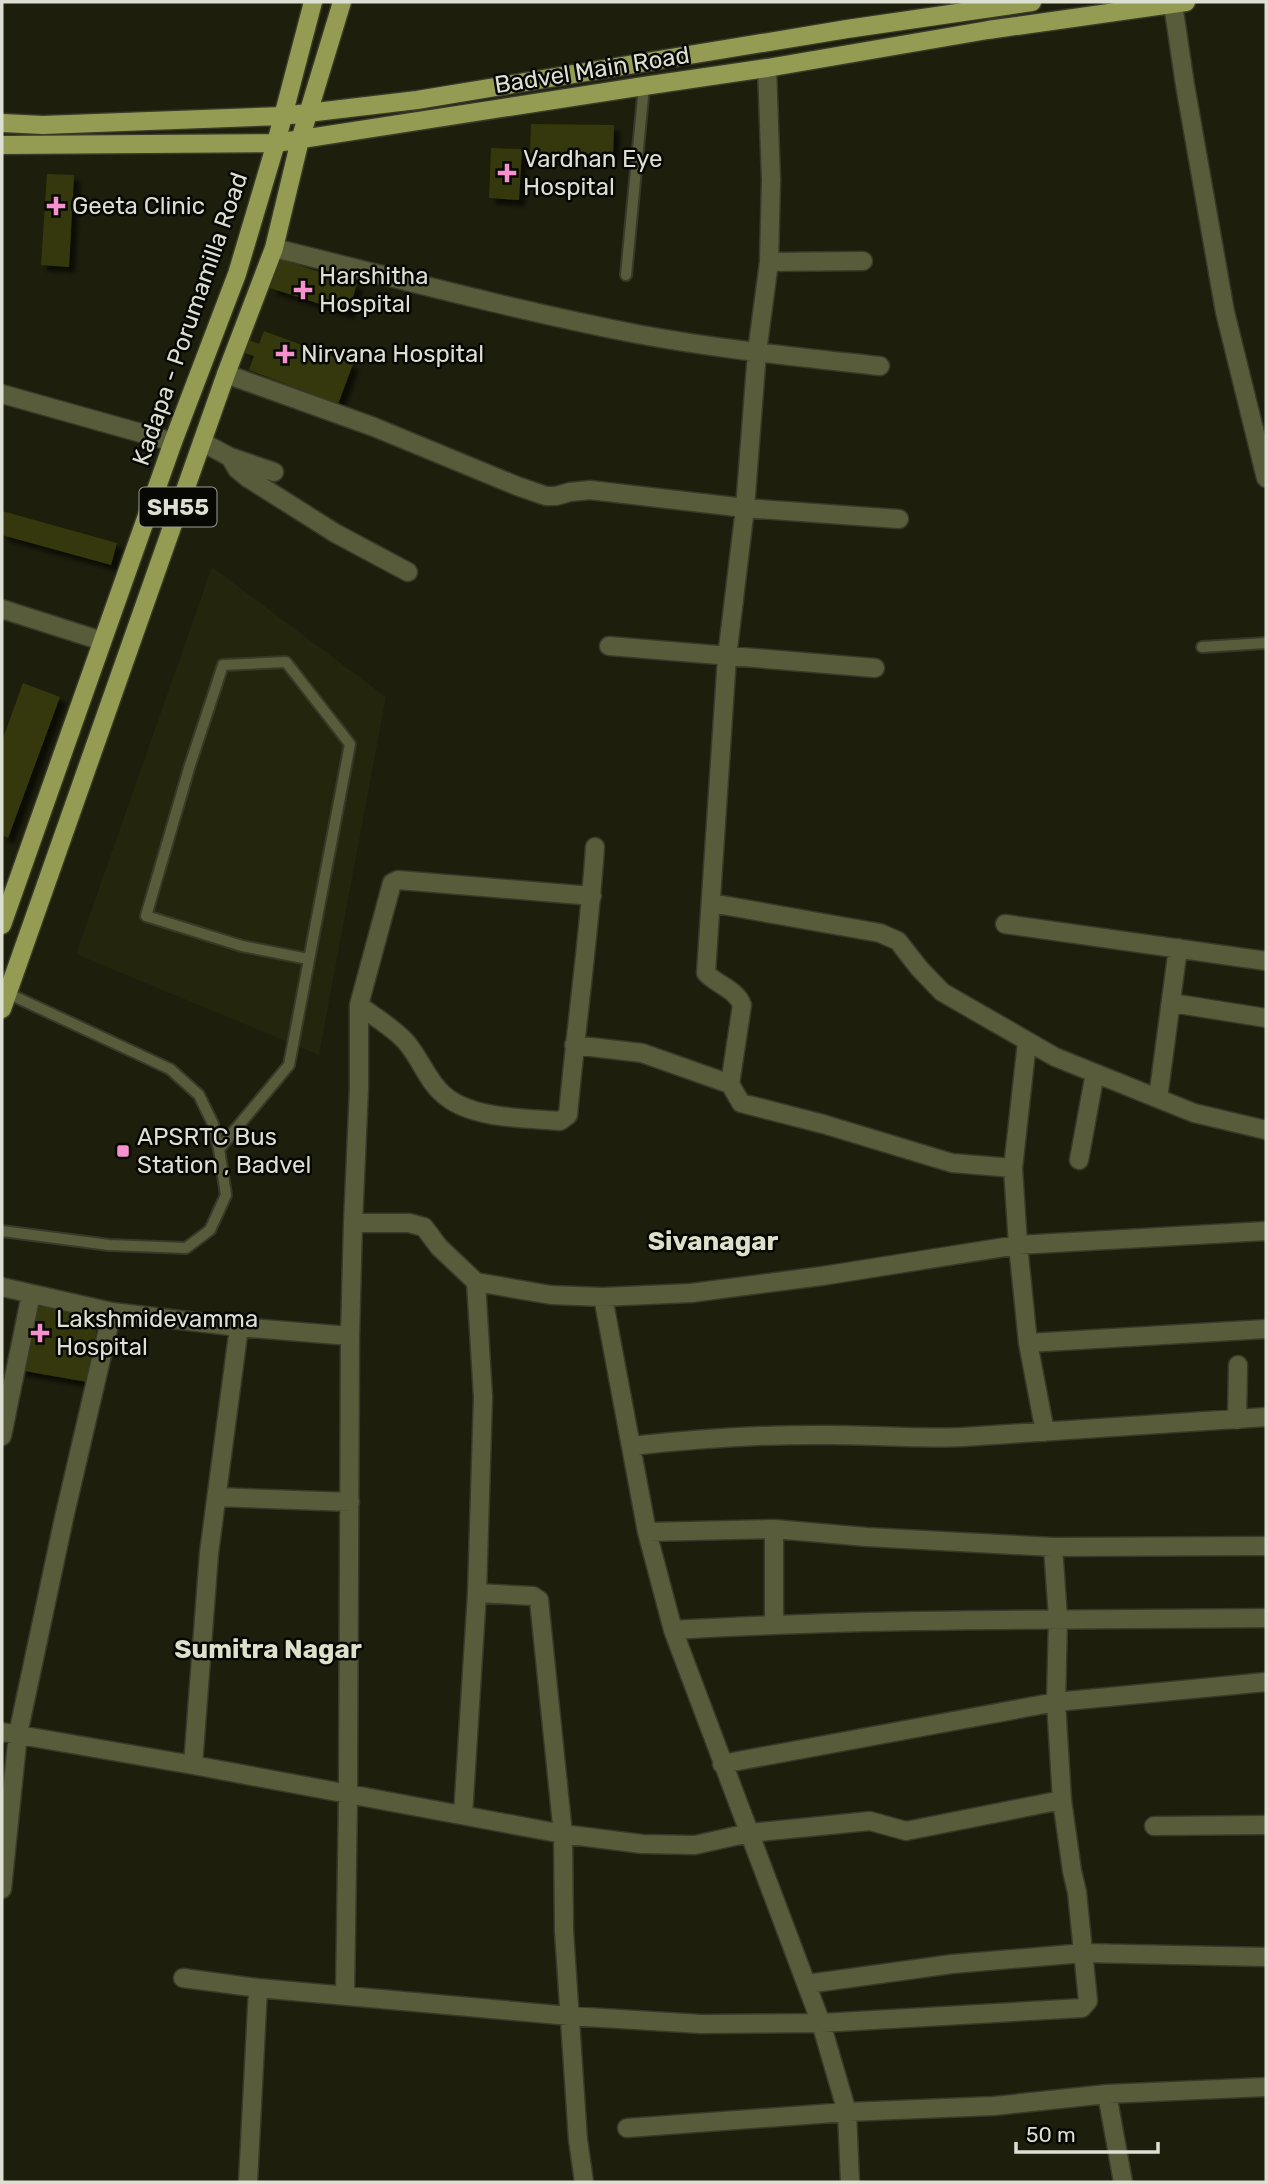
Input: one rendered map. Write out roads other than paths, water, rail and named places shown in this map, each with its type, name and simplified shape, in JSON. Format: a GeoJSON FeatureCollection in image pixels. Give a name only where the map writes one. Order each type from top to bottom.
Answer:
{"type":"FeatureCollection","features":[{"type":"Feature","properties":{"kind":"main road","name":"Kadapa - Porumamilla Road"},"geometry":{"type":"LineString","coordinates":[[2,925],[173,442],[237,274],[276,144],[313,2]]}},
{"type":"Feature","properties":{"kind":"main road","name":"SH55"},"geometry":{"type":"LineString","coordinates":[[5,1001],[226,374],[274,248],[300,140],[342,2]]}},
{"type":"Feature","properties":{"kind":"main road","name":"Badvel Main Road"},"geometry":{"type":"LineString","coordinates":[[2,123],[43,125],[309,113],[417,100],[977,6],[1032,2]]}},
{"type":"Feature","properties":{"kind":"main road","name":"Badvel Main Road"},"geometry":{"type":"LineString","coordinates":[[2,145],[276,144],[767,68],[988,30],[1179,3]]}},
{"type":"Feature","properties":{"kind":"street"},"geometry":{"type":"LineString","coordinates":[[1179,3],[1185,85],[1225,312],[1266,478]]}},
{"type":"Feature","properties":{"kind":"street"},"geometry":{"type":"LineString","coordinates":[[730,1084],[742,1005],[738,996],[706,973],[727,657],[744,508],[757,352],[769,262],[771,180],[767,68]]}},
{"type":"Feature","properties":{"kind":"street"},"geometry":{"type":"LineString","coordinates":[[274,248],[626,331],[757,352],[880,366]]}},
{"type":"Feature","properties":{"kind":"street"},"geometry":{"type":"LineString","coordinates":[[769,262],[863,261]]}},
{"type":"Feature","properties":{"kind":"street"},"geometry":{"type":"LineString","coordinates":[[226,374],[374,427],[546,496],[590,490],[744,508],[899,519]]}},
{"type":"Feature","properties":{"kind":"street"},"geometry":{"type":"LineString","coordinates":[[2,394],[173,442]]}},
{"type":"Feature","properties":{"kind":"street"},"geometry":{"type":"LineString","coordinates":[[202,442],[230,457],[274,472]]}},
{"type":"Feature","properties":{"kind":"street"},"geometry":{"type":"LineString","coordinates":[[230,457],[237,469],[248,478],[335,533],[408,572]]}},
{"type":"Feature","properties":{"kind":"street"},"geometry":{"type":"LineString","coordinates":[[2,609],[102,641]]}},
{"type":"Feature","properties":{"kind":"street"},"geometry":{"type":"LineString","coordinates":[[609,646],[875,668]]}},
{"type":"Feature","properties":{"kind":"street"},"geometry":{"type":"LineString","coordinates":[[359,1005],[406,1042],[431,1082],[446,1097],[488,1114],[560,1121],[568,1115],[595,848]]}},
{"type":"Feature","properties":{"kind":"street"},"geometry":{"type":"LineString","coordinates":[[345,1996],[350,1336],[359,1088],[359,1005],[392,883],[398,880],[592,897]]}},
{"type":"Feature","properties":{"kind":"street"},"geometry":{"type":"LineString","coordinates":[[711,903],[880,933],[898,941],[942,992],[1055,1057],[1194,1113],[1266,1130]]}},
{"type":"Feature","properties":{"kind":"street"},"geometry":{"type":"LineString","coordinates":[[1005,924],[1266,961]]}},
{"type":"Feature","properties":{"kind":"street"},"geometry":{"type":"LineString","coordinates":[[1158,1098],[1178,948]]}},
{"type":"Feature","properties":{"kind":"street"},"geometry":{"type":"LineString","coordinates":[[1172,1003],[1266,1018]]}},
{"type":"Feature","properties":{"kind":"street"},"geometry":{"type":"LineString","coordinates":[[1027,1042],[1013,1168],[1028,1343],[1045,1432]]}},
{"type":"Feature","properties":{"kind":"street"},"geometry":{"type":"LineString","coordinates":[[574,1045],[642,1053],[730,1084],[741,1102],[952,1163],[1013,1168]]}},
{"type":"Feature","properties":{"kind":"street"},"geometry":{"type":"LineString","coordinates":[[1079,1160],[1096,1073]]}},
{"type":"Feature","properties":{"kind":"street"},"geometry":{"type":"LineString","coordinates":[[353,1223],[408,1223],[424,1227],[439,1247],[476,1282],[551,1295],[603,1297],[691,1293],[822,1276],[1018,1245],[1266,1231]]}},
{"type":"Feature","properties":{"kind":"street"},"geometry":{"type":"LineString","coordinates":[[463,1815],[477,1593],[483,1397],[476,1282]]}},
{"type":"Feature","properties":{"kind":"street"},"geometry":{"type":"LineString","coordinates":[[2,1287],[112,1312],[239,1327],[350,1336]]}},
{"type":"Feature","properties":{"kind":"street"},"geometry":{"type":"LineString","coordinates":[[2,1436],[31,1294]]}},
{"type":"Feature","properties":{"kind":"street"},"geometry":{"type":"LineString","coordinates":[[603,1297],[647,1532],[673,1630],[821,2023],[847,2112],[850,2182]]}},
{"type":"Feature","properties":{"kind":"street"},"geometry":{"type":"LineString","coordinates":[[2,1889],[10,1733],[112,1312]]}},
{"type":"Feature","properties":{"kind":"street"},"geometry":{"type":"LineString","coordinates":[[193,1765],[209,1553],[239,1327]]}},
{"type":"Feature","properties":{"kind":"street"},"geometry":{"type":"LineString","coordinates":[[1028,1343],[1266,1329]]}},
{"type":"Feature","properties":{"kind":"street"},"geometry":{"type":"LineString","coordinates":[[1237,1420],[1238,1364]]}},
{"type":"Feature","properties":{"kind":"street"},"geometry":{"type":"LineString","coordinates":[[631,1446],[678,1441],[829,1435],[926,1439],[1266,1418]]}},
{"type":"Feature","properties":{"kind":"street"},"geometry":{"type":"LineString","coordinates":[[216,1497],[350,1502]]}},
{"type":"Feature","properties":{"kind":"street"},"geometry":{"type":"LineString","coordinates":[[647,1532],[774,1529],[1053,1547],[1266,1546]]}},
{"type":"Feature","properties":{"kind":"street"},"geometry":{"type":"LineString","coordinates":[[774,1529],[774,1624]]}},
{"type":"Feature","properties":{"kind":"street"},"geometry":{"type":"LineString","coordinates":[[183,1978],[258,1988],[570,2016],[701,2024],[821,2023],[1082,2008],[1088,2001],[1084,1953],[1062,1800],[1056,1702],[1058,1618],[1053,1547]]}},
{"type":"Feature","properties":{"kind":"street"},"geometry":{"type":"LineString","coordinates":[[477,1593],[533,1596],[539,1600],[563,1833],[564,1931],[578,2140],[584,2182]]}},
{"type":"Feature","properties":{"kind":"street"},"geometry":{"type":"LineString","coordinates":[[673,1630],[774,1624],[1058,1618],[1266,1619]]}},
{"type":"Feature","properties":{"kind":"street"},"geometry":{"type":"LineString","coordinates":[[723,1765],[1056,1702],[1266,1682]]}},
{"type":"Feature","properties":{"kind":"street"},"geometry":{"type":"LineString","coordinates":[[10,1733],[563,1833],[642,1844],[695,1844],[749,1833],[870,1821],[906,1831],[1062,1800]]}},
{"type":"Feature","properties":{"kind":"street"},"geometry":{"type":"LineString","coordinates":[[1154,1826],[1266,1825]]}},
{"type":"Feature","properties":{"kind":"street"},"geometry":{"type":"LineString","coordinates":[[807,1984],[952,1964],[1084,1953],[1266,1957]]}},
{"type":"Feature","properties":{"kind":"street"},"geometry":{"type":"LineString","coordinates":[[248,2182],[258,1988]]}},
{"type":"Feature","properties":{"kind":"street"},"geometry":{"type":"LineString","coordinates":[[627,2128],[847,2112],[994,2106],[1107,2094],[1266,2087]]}},
{"type":"Feature","properties":{"kind":"street"},"geometry":{"type":"LineString","coordinates":[[1107,2094],[1123,2182]]}},
{"type":"Feature","properties":{"kind":"lane"},"geometry":{"type":"LineString","coordinates":[[626,275],[644,86]]}},
{"type":"Feature","properties":{"kind":"lane"},"geometry":{"type":"LineString","coordinates":[[1202,647],[1266,643]]}},
{"type":"Feature","properties":{"kind":"lane"},"geometry":{"type":"LineString","coordinates":[[219,1149],[289,1065],[350,744],[286,662],[223,665],[190,765],[146,916],[242,946],[308,959]]}},
{"type":"Feature","properties":{"kind":"lane"},"geometry":{"type":"LineString","coordinates":[[2,1231],[109,1245],[186,1248],[210,1230],[226,1195],[213,1124],[199,1095],[170,1069],[5,1001]]}},
{"type":"Feature","properties":{"kind":"place","name":"Vardhan Eye Hospital"},"geometry":{"type":"Point","coordinates":[507,173]}},
{"type":"Feature","properties":{"kind":"place","name":"Geeta Clinic"},"geometry":{"type":"Point","coordinates":[56,206]}},
{"type":"Feature","properties":{"kind":"place","name":"Harshitha Hospital"},"geometry":{"type":"Point","coordinates":[303,290]}},
{"type":"Feature","properties":{"kind":"place","name":"Nirvana Hospital"},"geometry":{"type":"Point","coordinates":[285,354]}},
{"type":"Feature","properties":{"kind":"place","name":"APSRTC Bus Station , Badvel"},"geometry":{"type":"Point","coordinates":[123,1151]}},
{"type":"Feature","properties":{"kind":"place","name":"Lakshmidevamma Hospital"},"geometry":{"type":"Point","coordinates":[40,1333]}},
{"type":"Feature","properties":{"kind":"district","name":"Sivanagar"},"geometry":{"type":"Point","coordinates":[713,1241]}},
{"type":"Feature","properties":{"kind":"district","name":"Sumitra Nagar"},"geometry":{"type":"Point","coordinates":[268,1649]}}]}
